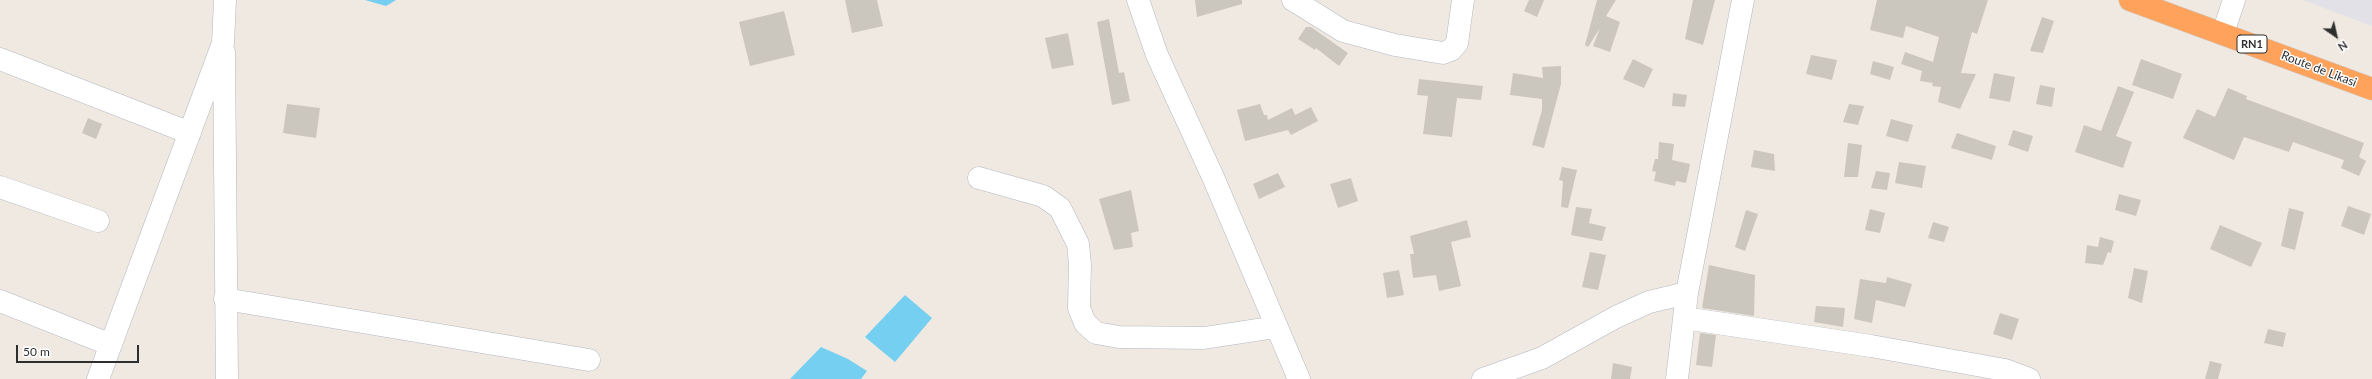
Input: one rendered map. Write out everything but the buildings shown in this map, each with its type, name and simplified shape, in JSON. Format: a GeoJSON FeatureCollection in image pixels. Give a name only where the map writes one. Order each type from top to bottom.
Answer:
{"type":"FeatureCollection","features":[{"type":"Feature","properties":{"kind":"highway","name":"Route de Likasi"},"geometry":{"type":"LineString","coordinates":[[2130,0],[2372,89]]}},
{"type":"Feature","properties":{"kind":"street"},"geometry":{"type":"LineString","coordinates":[[225,0],[223,43],[227,379]]}},
{"type":"Feature","properties":{"kind":"street"},"geometry":{"type":"LineString","coordinates":[[1138,0],[1157,55],[1213,177],[1299,379]]}},
{"type":"Feature","properties":{"kind":"street"},"geometry":{"type":"LineString","coordinates":[[1293,0],[1343,31],[1395,45],[1443,52],[1451,50],[1456,42],[1463,0]]}},
{"type":"Feature","properties":{"kind":"street"},"geometry":{"type":"LineString","coordinates":[[1677,379],[1688,293],[1743,0]]}},
{"type":"Feature","properties":{"kind":"street"},"geometry":{"type":"LineString","coordinates":[[2223,33],[2234,0]]}},
{"type":"Feature","properties":{"kind":"street"},"geometry":{"type":"LineString","coordinates":[[98,379],[223,43]]}},
{"type":"Feature","properties":{"kind":"street"},"geometry":{"type":"LineString","coordinates":[[0,59],[190,132]]}},
{"type":"Feature","properties":{"kind":"street"},"geometry":{"type":"LineString","coordinates":[[979,178],[1043,196],[1060,208],[1078,244],[1080,265],[1079,308],[1085,323],[1096,333],[1119,337],[1204,338],[1276,327]]}},
{"type":"Feature","properties":{"kind":"street"},"geometry":{"type":"LineString","coordinates":[[0,187],[98,221]]}},
{"type":"Feature","properties":{"kind":"street"},"geometry":{"type":"LineString","coordinates":[[1483,379],[1542,358],[1616,317],[1649,302],[1688,293]]}},
{"type":"Feature","properties":{"kind":"street"},"geometry":{"type":"LineString","coordinates":[[225,299],[589,360]]}},
{"type":"Feature","properties":{"kind":"street"},"geometry":{"type":"LineString","coordinates":[[0,301],[111,345]]}},
{"type":"Feature","properties":{"kind":"street"},"geometry":{"type":"LineString","coordinates":[[1684,318],[1966,363],[2005,370],[2029,379]]}},
{"type":"Feature","properties":{"kind":"shaded area"},"geometry":{"type":"Polygon","coordinates":[[[2303,0],[2372,0],[2372,26],[2303,0]]]}},
{"type":"Feature","properties":{"kind":"water"},"geometry":{"type":"Polygon","coordinates":[[[365,0],[396,0],[386,6],[365,0]]]}},
{"type":"Feature","properties":{"kind":"water"},"geometry":{"type":"Polygon","coordinates":[[[905,295],[932,318],[895,362],[865,337],[905,295]]]}},
{"type":"Feature","properties":{"kind":"water"},"geometry":{"type":"Polygon","coordinates":[[[821,347],[848,359],[867,371],[861,379],[790,379],[821,347]]]}}]}
